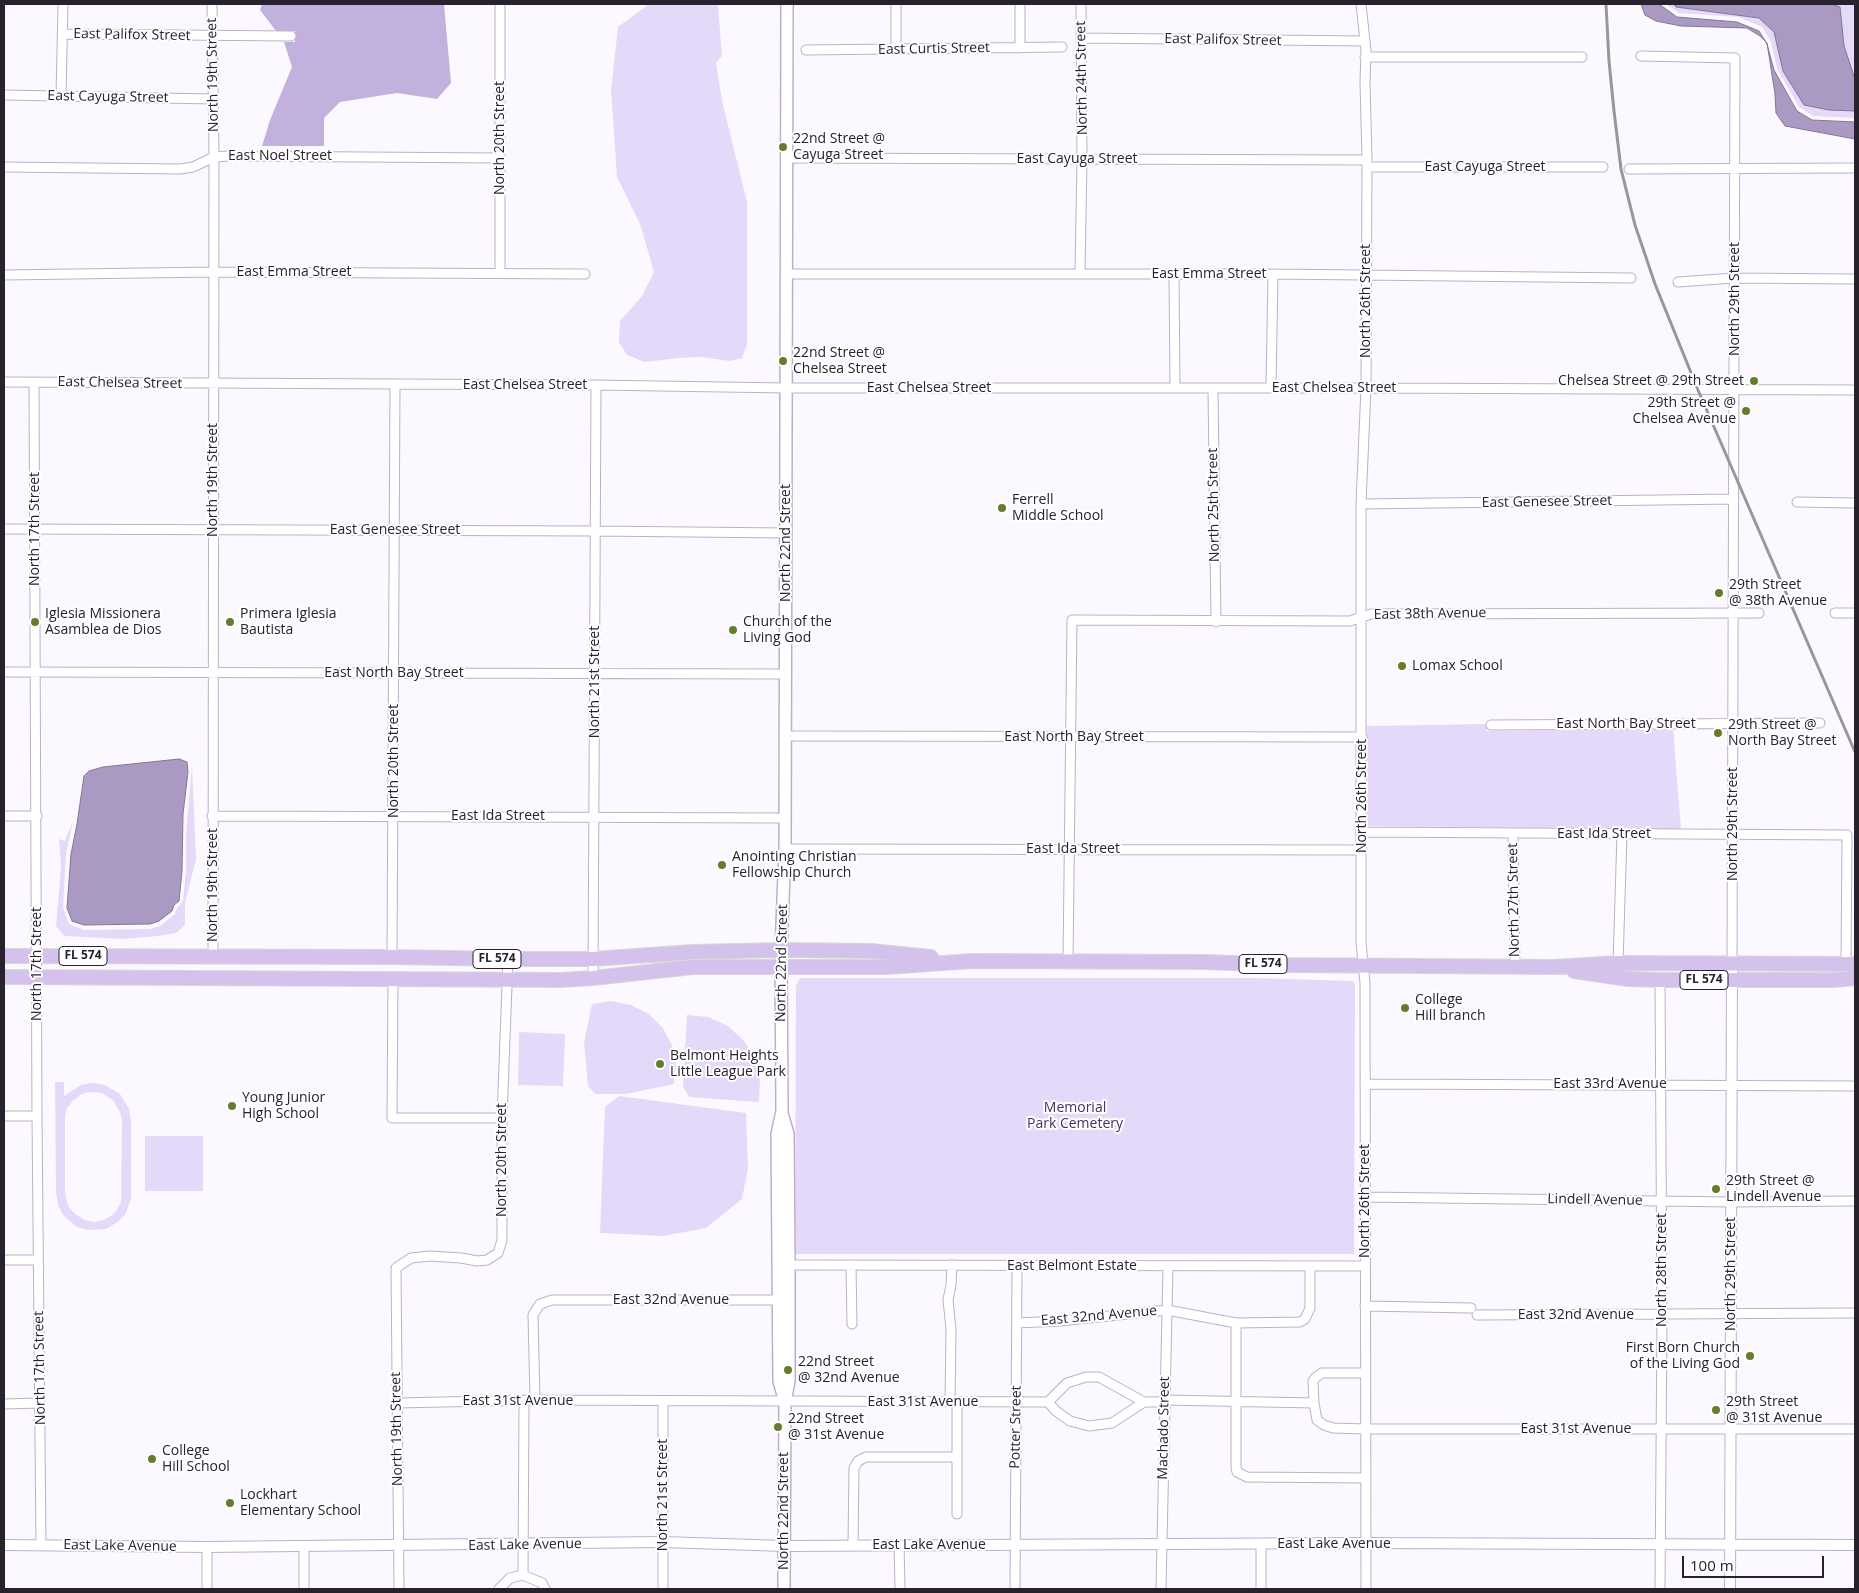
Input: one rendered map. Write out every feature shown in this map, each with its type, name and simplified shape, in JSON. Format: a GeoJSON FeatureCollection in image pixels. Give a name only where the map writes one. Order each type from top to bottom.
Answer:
{"type":"FeatureCollection","features":[{"type":"Feature","properties":{"kind":"main road","name":"North 22nd Street"},"geometry":{"type":"LineString","coordinates":[[784,1589],[785,1402],[789,1381],[784,1300],[788,1134],[782,1111],[781,950],[785,736],[787,4]]}},
{"type":"Feature","properties":{"kind":"main road","name":"FL 574"},"geometry":{"type":"LineString","coordinates":[[4,956],[392,957],[508,960],[593,959],[693,952],[781,950],[871,951],[972,961]]}},
{"type":"Feature","properties":{"kind":"main road"},"geometry":{"type":"LineString","coordinates":[[393,978],[397,971],[408,964],[435,962],[453,958]]}},
{"type":"Feature","properties":{"kind":"main road","name":"FL 574"},"geometry":{"type":"LineString","coordinates":[[4,977],[593,978],[693,967],[887,967],[972,961],[1206,962],[1515,967],[1554,967],[1618,963],[1851,964]]}},
{"type":"Feature","properties":{"kind":"main road","name":"FL 574"},"geometry":{"type":"LineString","coordinates":[[1554,967],[1601,976],[1660,980],[1833,980],[1855,978]]}},
{"type":"Feature","properties":{"kind":"street"},"geometry":{"type":"LineString","coordinates":[[61,96],[63,4]]}},
{"type":"Feature","properties":{"kind":"street","name":"North 19th Street"},"geometry":{"type":"LineString","coordinates":[[212,4],[214,157],[213,956]]}},
{"type":"Feature","properties":{"kind":"street","name":"North 20th Street"},"geometry":{"type":"LineString","coordinates":[[500,4],[500,273]]}},
{"type":"Feature","properties":{"kind":"street"},"geometry":{"type":"LineString","coordinates":[[896,4],[896,49]]}},
{"type":"Feature","properties":{"kind":"street"},"geometry":{"type":"LineString","coordinates":[[1020,4],[1020,48]]}},
{"type":"Feature","properties":{"kind":"street","name":"North 24th Street"},"geometry":{"type":"LineString","coordinates":[[1080,273],[1082,158],[1081,4]]}},
{"type":"Feature","properties":{"kind":"street","name":"North 26th Street"},"geometry":{"type":"LineString","coordinates":[[1361,4],[1365,41],[1364,82],[1367,164],[1366,388],[1361,504],[1361,942],[1365,983],[1366,1589]]}},
{"type":"Feature","properties":{"kind":"street","name":"East Palifox Street"},"geometry":{"type":"LineString","coordinates":[[63,34],[291,36]]}},
{"type":"Feature","properties":{"kind":"street","name":"East Palifox Street"},"geometry":{"type":"LineString","coordinates":[[1081,38],[1365,41]]}},
{"type":"Feature","properties":{"kind":"street","name":"East Curtis Street"},"geometry":{"type":"LineString","coordinates":[[806,50],[1062,47]]}},
{"type":"Feature","properties":{"kind":"street","name":"North 29th Street"},"geometry":{"type":"LineString","coordinates":[[1641,56],[1735,58],[1730,1589]]}},
{"type":"Feature","properties":{"kind":"street"},"geometry":{"type":"LineString","coordinates":[[1365,57],[1582,57]]}},
{"type":"Feature","properties":{"kind":"street","name":"East Cayuga Street"},"geometry":{"type":"LineString","coordinates":[[4,95],[213,99]]}},
{"type":"Feature","properties":{"kind":"street","name":"East Noel Street"},"geometry":{"type":"LineString","coordinates":[[4,167],[180,168],[193,167],[214,157],[229,156],[499,158]]}},
{"type":"Feature","properties":{"kind":"street","name":"East Cayuga Street"},"geometry":{"type":"LineString","coordinates":[[786,158],[1082,158],[1603,167]]}},
{"type":"Feature","properties":{"kind":"street"},"geometry":{"type":"LineString","coordinates":[[1629,169],[1855,168]]}},
{"type":"Feature","properties":{"kind":"street","name":"East Emma Street"},"geometry":{"type":"LineString","coordinates":[[4,275],[213,272],[585,274]]}},
{"type":"Feature","properties":{"kind":"street","name":"East Emma Street"},"geometry":{"type":"LineString","coordinates":[[786,274],[1080,273],[1631,278]]}},
{"type":"Feature","properties":{"kind":"street"},"geometry":{"type":"LineString","coordinates":[[1174,274],[1175,388]]}},
{"type":"Feature","properties":{"kind":"street"},"geometry":{"type":"LineString","coordinates":[[1271,388],[1273,274]]}},
{"type":"Feature","properties":{"kind":"street"},"geometry":{"type":"LineString","coordinates":[[1678,282],[1734,278],[1855,279]]}},
{"type":"Feature","properties":{"kind":"street","name":"East Chelsea Street"},"geometry":{"type":"LineString","coordinates":[[4,382],[596,385],[786,388],[1855,390]]}},
{"type":"Feature","properties":{"kind":"street","name":"North 17th Street"},"geometry":{"type":"LineString","coordinates":[[34,382],[41,1545]]}},
{"type":"Feature","properties":{"kind":"street","name":"North 20th Street"},"geometry":{"type":"LineString","coordinates":[[392,957],[395,384]]}},
{"type":"Feature","properties":{"kind":"street","name":"North 21st Street"},"geometry":{"type":"LineString","coordinates":[[593,978],[596,385]]}},
{"type":"Feature","properties":{"kind":"street","name":"North 25th Street"},"geometry":{"type":"LineString","coordinates":[[1213,389],[1216,622]]}},
{"type":"Feature","properties":{"kind":"street","name":"East Genesee Street"},"geometry":{"type":"LineString","coordinates":[[1361,504],[1734,499]]}},
{"type":"Feature","properties":{"kind":"street"},"geometry":{"type":"LineString","coordinates":[[1798,502],[1855,503]]}},
{"type":"Feature","properties":{"kind":"street","name":"East Genesee Street"},"geometry":{"type":"LineString","coordinates":[[4,529],[595,531],[786,534]]}},
{"type":"Feature","properties":{"kind":"street","name":"East 38th Avenue"},"geometry":{"type":"LineString","coordinates":[[1071,738],[1072,620],[1350,621],[1371,614],[1759,613]]}},
{"type":"Feature","properties":{"kind":"street"},"geometry":{"type":"LineString","coordinates":[[1835,613],[1855,613]]}},
{"type":"Feature","properties":{"kind":"street","name":"East North Bay Street"},"geometry":{"type":"LineString","coordinates":[[4,672],[785,674]]}},
{"type":"Feature","properties":{"kind":"street","name":"East North Bay Street"},"geometry":{"type":"LineString","coordinates":[[1492,725],[1820,723]]}},
{"type":"Feature","properties":{"kind":"street","name":"East North Bay Street"},"geometry":{"type":"LineString","coordinates":[[785,736],[1071,738],[1362,737]]}},
{"type":"Feature","properties":{"kind":"street"},"geometry":{"type":"LineString","coordinates":[[1068,962],[1071,738]]}},
{"type":"Feature","properties":{"kind":"street"},"geometry":{"type":"LineString","coordinates":[[4,816],[37,816]]}},
{"type":"Feature","properties":{"kind":"street","name":"East Ida Street"},"geometry":{"type":"LineString","coordinates":[[212,816],[784,818]]}},
{"type":"Feature","properties":{"kind":"street","name":"East Ida Street"},"geometry":{"type":"LineString","coordinates":[[1362,832],[1847,835],[1851,964]]}},
{"type":"Feature","properties":{"kind":"street","name":"North 27th Street"},"geometry":{"type":"LineString","coordinates":[[1512,833],[1515,967]]}},
{"type":"Feature","properties":{"kind":"street"},"geometry":{"type":"LineString","coordinates":[[1618,963],[1622,834]]}},
{"type":"Feature","properties":{"kind":"street","name":"East Ida Street"},"geometry":{"type":"LineString","coordinates":[[784,848],[1362,850]]}},
{"type":"Feature","properties":{"kind":"street","name":"North 20th Street"},"geometry":{"type":"LineString","coordinates":[[396,1268],[411,1258],[430,1256],[477,1261],[487,1260],[498,1253],[502,1240],[502,1118],[508,960]]}},
{"type":"Feature","properties":{"kind":"street"},"geometry":{"type":"LineString","coordinates":[[393,978],[392,1118],[502,1118]]}},
{"type":"Feature","properties":{"kind":"street","name":"North 28th Street"},"geometry":{"type":"LineString","coordinates":[[1660,980],[1662,1085],[1660,1589]]}},
{"type":"Feature","properties":{"kind":"street","name":"East 33rd Avenue"},"geometry":{"type":"LineString","coordinates":[[1365,1084],[1855,1086]]}},
{"type":"Feature","properties":{"kind":"street"},"geometry":{"type":"LineString","coordinates":[[4,1116],[37,1116]]}},
{"type":"Feature","properties":{"kind":"street","name":"Lindell Avenue"},"geometry":{"type":"LineString","coordinates":[[1366,1198],[1732,1202],[1855,1201]]}},
{"type":"Feature","properties":{"kind":"street"},"geometry":{"type":"LineString","coordinates":[[4,1260],[38,1260]]}},
{"type":"Feature","properties":{"kind":"street","name":"East Belmont Estate"},"geometry":{"type":"LineString","coordinates":[[784,1265],[1365,1266]]}},
{"type":"Feature","properties":{"kind":"street"},"geometry":{"type":"LineString","coordinates":[[852,1265],[852,1324]]}},
{"type":"Feature","properties":{"kind":"street"},"geometry":{"type":"LineString","coordinates":[[952,1265],[948,1300],[957,1457],[957,1514]]}},
{"type":"Feature","properties":{"kind":"street","name":"Potter Street"},"geometry":{"type":"LineString","coordinates":[[1015,1589],[1017,1266]]}},
{"type":"Feature","properties":{"kind":"street","name":"Machado Street"},"geometry":{"type":"LineString","coordinates":[[1161,1589],[1168,1266]]}},
{"type":"Feature","properties":{"kind":"street","name":"East 32nd Avenue"},"geometry":{"type":"LineString","coordinates":[[1017,1323],[1059,1321],[1167,1310],[1236,1322],[1300,1322],[1306,1319],[1310,1308],[1310,1266]]}},
{"type":"Feature","properties":{"kind":"street","name":"North 19th Street"},"geometry":{"type":"LineString","coordinates":[[396,1268],[399,1589]]}},
{"type":"Feature","properties":{"kind":"street","name":"East 32nd Avenue"},"geometry":{"type":"LineString","coordinates":[[535,1400],[533,1315],[540,1304],[552,1300],[784,1300]]}},
{"type":"Feature","properties":{"kind":"street","name":"East 32nd Avenue"},"geometry":{"type":"LineString","coordinates":[[1365,1306],[1474,1311],[1662,1315],[1855,1313]]}},
{"type":"Feature","properties":{"kind":"street"},"geometry":{"type":"LineString","coordinates":[[1236,1322],[1237,1472],[1247,1477],[1366,1478]]}},
{"type":"Feature","properties":{"kind":"street","name":"East 31st Avenue"},"geometry":{"type":"LineString","coordinates":[[1365,1373],[1322,1373],[1318,1375],[1313,1381],[1317,1420],[1333,1428],[1365,1429],[1855,1429]]}},
{"type":"Feature","properties":{"kind":"street"},"geometry":{"type":"LineString","coordinates":[[1144,1402],[1112,1422],[1089,1426],[1070,1421],[1056,1411],[1048,1402],[1067,1383],[1086,1377],[1099,1377],[1144,1402],[1165,1400],[1314,1403]]}},
{"type":"Feature","properties":{"kind":"street","name":"East 31st Avenue"},"geometry":{"type":"LineString","coordinates":[[397,1402],[535,1400],[1048,1402]]}},
{"type":"Feature","properties":{"kind":"street"},"geometry":{"type":"LineString","coordinates":[[523,1575],[524,1401]]}},
{"type":"Feature","properties":{"kind":"street","name":"North 21st Street"},"geometry":{"type":"LineString","coordinates":[[663,1401],[663,1589]]}},
{"type":"Feature","properties":{"kind":"street"},"geometry":{"type":"LineString","coordinates":[[4,1404],[40,1403]]}},
{"type":"Feature","properties":{"kind":"street"},"geometry":{"type":"LineString","coordinates":[[853,1545],[854,1468],[858,1461],[866,1457],[957,1457]]}},
{"type":"Feature","properties":{"kind":"street","name":"East Lake Avenue"},"geometry":{"type":"LineString","coordinates":[[4,1545],[207,1547],[662,1542],[784,1546],[899,1544],[1855,1544]]}},
{"type":"Feature","properties":{"kind":"street"},"geometry":{"type":"LineString","coordinates":[[899,1544],[900,1589]]}},
{"type":"Feature","properties":{"kind":"street"},"geometry":{"type":"LineString","coordinates":[[1261,1544],[1261,1589]]}},
{"type":"Feature","properties":{"kind":"street"},"geometry":{"type":"LineString","coordinates":[[304,1546],[304,1589]]}},
{"type":"Feature","properties":{"kind":"street"},"geometry":{"type":"LineString","coordinates":[[207,1547],[207,1589]]}},
{"type":"Feature","properties":{"kind":"street"},"geometry":{"type":"LineString","coordinates":[[499,1589],[510,1578],[523,1575],[542,1583],[545,1589]]}},
{"type":"Feature","properties":{"kind":"green space"},"geometry":{"type":"Polygon","coordinates":[[[649,4],[716,4],[718,6],[722,56],[716,63],[722,101],[747,202],[747,344],[742,358],[730,361],[701,357],[645,362],[627,355],[619,342],[620,321],[642,296],[654,272],[640,224],[617,177],[611,89],[618,27],[649,4]]]}},
{"type":"Feature","properties":{"kind":"green space"},"geometry":{"type":"Polygon","coordinates":[[[1666,4],[1855,4],[1855,118],[1813,116],[1799,107],[1777,68],[1771,42],[1762,27],[1738,17],[1679,13],[1666,4]]]}},
{"type":"Feature","properties":{"kind":"green space"},"geometry":{"type":"Polygon","coordinates":[[[1487,724],[1487,731],[1673,729],[1681,829],[1367,826],[1367,726],[1487,724]]]}},
{"type":"Feature","properties":{"kind":"green space"},"geometry":{"type":"Polygon","coordinates":[[[192,765],[196,859],[185,903],[185,925],[176,933],[158,936],[123,939],[64,936],[56,926],[61,867],[59,839],[65,841],[73,821],[66,854],[63,908],[69,924],[84,930],[150,929],[160,926],[175,914],[183,901],[192,765]]]}},
{"type":"Feature","properties":{"kind":"green space","name":"Memorial Park Cemetery"},"geometry":{"type":"Polygon","coordinates":[[[800,978],[1255,978],[1353,981],[1355,984],[1354,1254],[795,1254],[796,986],[800,978]]]}},
{"type":"Feature","properties":{"kind":"green space"},"geometry":{"type":"Polygon","coordinates":[[[611,1001],[631,1005],[649,1014],[663,1028],[672,1045],[676,1065],[674,1084],[626,1094],[595,1094],[588,1086],[584,1043],[592,1004],[611,1001]]]}},
{"type":"Feature","properties":{"kind":"green space"},"geometry":{"type":"Polygon","coordinates":[[[687,1015],[708,1017],[728,1026],[744,1041],[756,1059],[760,1080],[759,1102],[689,1097],[683,1086],[687,1015]]]}},
{"type":"Feature","properties":{"kind":"green space"},"geometry":{"type":"Polygon","coordinates":[[[519,1032],[565,1034],[563,1086],[518,1085],[519,1032]]]}},
{"type":"Feature","properties":{"kind":"green space"},"geometry":{"type":"Polygon","coordinates":[[[55,1082],[64,1082],[64,1096],[81,1085],[93,1083],[105,1085],[120,1094],[129,1109],[131,1120],[131,1199],[125,1215],[106,1229],[88,1230],[77,1227],[64,1216],[58,1205],[56,1193],[55,1082]],[[88,1092],[80,1095],[67,1108],[65,1116],[65,1193],[68,1206],[74,1213],[85,1220],[94,1222],[111,1216],[121,1202],[122,1120],[113,1100],[102,1093],[88,1092]]]}},
{"type":"Feature","properties":{"kind":"green space"},"geometry":{"type":"Polygon","coordinates":[[[619,1096],[746,1113],[748,1168],[742,1199],[706,1228],[663,1236],[600,1233],[605,1107],[619,1096]]]}},
{"type":"Feature","properties":{"kind":"green space"},"geometry":{"type":"Polygon","coordinates":[[[145,1136],[203,1136],[203,1191],[145,1191],[145,1136]]]}},
{"type":"Feature","properties":{"kind":"shaded area"},"geometry":{"type":"Polygon","coordinates":[[[262,4],[444,4],[451,83],[437,99],[397,93],[340,102],[324,118],[324,146],[262,146],[270,120],[292,67],[284,42],[295,42],[295,31],[276,31],[260,10],[262,4]]]}},
{"type":"Feature","properties":{"kind":"shaded area"},"geometry":{"type":"Polygon","coordinates":[[[1641,4],[1659,4],[1677,17],[1737,22],[1759,31],[1765,41],[1747,28],[1681,26],[1656,21],[1645,15],[1641,4]]]}},
{"type":"Feature","properties":{"kind":"shaded area"},"geometry":{"type":"Polygon","coordinates":[[[1674,4],[1831,4],[1840,7],[1844,46],[1855,79],[1855,111],[1829,110],[1804,105],[1783,71],[1774,32],[1759,18],[1676,7],[1674,4]]]}},
{"type":"Feature","properties":{"kind":"shaded area"},"geometry":{"type":"Polygon","coordinates":[[[1767,45],[1774,70],[1797,111],[1812,120],[1855,122],[1855,139],[1785,126],[1776,113],[1775,94],[1767,45]]]}},
{"type":"Feature","properties":{"kind":"shaded area"},"geometry":{"type":"Polygon","coordinates":[[[179,759],[187,762],[188,772],[183,814],[182,871],[179,901],[174,905],[172,911],[159,921],[150,924],[84,925],[72,921],[67,908],[71,854],[84,776],[89,771],[103,767],[179,759]]]}},
{"type":"Feature","properties":{"kind":"railway"},"geometry":{"type":"LineString","coordinates":[[1606,4],[1609,61],[1621,169],[1635,225],[1655,284],[1698,390],[1855,752]]}},
{"type":"Feature","properties":{"kind":"place","name":"22nd Street @ Cayuga Street"},"geometry":{"type":"Point","coordinates":[783,147]}},
{"type":"Feature","properties":{"kind":"place","name":"22nd Street @ Chelsea Street"},"geometry":{"type":"Point","coordinates":[783,361]}},
{"type":"Feature","properties":{"kind":"place","name":"Chelsea Street @ 29th Street"},"geometry":{"type":"Point","coordinates":[1754,381]}},
{"type":"Feature","properties":{"kind":"place","name":"29th Street @ Chelsea Avenue"},"geometry":{"type":"Point","coordinates":[1746,411]}},
{"type":"Feature","properties":{"kind":"place","name":"Ferrell Middle School"},"geometry":{"type":"Point","coordinates":[1002,508]}},
{"type":"Feature","properties":{"kind":"place","name":"29th Street @ 38th Avenue"},"geometry":{"type":"Point","coordinates":[1719,593]}},
{"type":"Feature","properties":{"kind":"place","name":"Iglesia Missionera Asamblea de Dios"},"geometry":{"type":"Point","coordinates":[35,622]}},
{"type":"Feature","properties":{"kind":"place","name":"Primera Iglesia Bautista"},"geometry":{"type":"Point","coordinates":[230,622]}},
{"type":"Feature","properties":{"kind":"place","name":"Church of the Living God"},"geometry":{"type":"Point","coordinates":[733,630]}},
{"type":"Feature","properties":{"kind":"place","name":"Lomax School"},"geometry":{"type":"Point","coordinates":[1402,666]}},
{"type":"Feature","properties":{"kind":"place","name":"29th Street @ North Bay Street"},"geometry":{"type":"Point","coordinates":[1718,733]}},
{"type":"Feature","properties":{"kind":"place","name":"Anointing Christian Fellowship Church"},"geometry":{"type":"Point","coordinates":[722,865]}},
{"type":"Feature","properties":{"kind":"place","name":"College Hill branch"},"geometry":{"type":"Point","coordinates":[1405,1008]}},
{"type":"Feature","properties":{"kind":"place","name":"Belmont Heights Little League Park"},"geometry":{"type":"Point","coordinates":[660,1064]}},
{"type":"Feature","properties":{"kind":"place","name":"Young Junior High School"},"geometry":{"type":"Point","coordinates":[232,1106]}},
{"type":"Feature","properties":{"kind":"place","name":"29th Street @ Lindell Avenue"},"geometry":{"type":"Point","coordinates":[1716,1189]}},
{"type":"Feature","properties":{"kind":"place","name":"First Born Church of the Living God"},"geometry":{"type":"Point","coordinates":[1750,1356]}},
{"type":"Feature","properties":{"kind":"place","name":"22nd Street @ 32nd Avenue"},"geometry":{"type":"Point","coordinates":[788,1370]}},
{"type":"Feature","properties":{"kind":"place","name":"29th Street @ 31st Avenue"},"geometry":{"type":"Point","coordinates":[1716,1410]}},
{"type":"Feature","properties":{"kind":"place","name":"22nd Street @ 31st Avenue"},"geometry":{"type":"Point","coordinates":[778,1427]}},
{"type":"Feature","properties":{"kind":"place","name":"College Hill School"},"geometry":{"type":"Point","coordinates":[152,1459]}},
{"type":"Feature","properties":{"kind":"place","name":"Lockhart Elementary School"},"geometry":{"type":"Point","coordinates":[230,1503]}}]}
